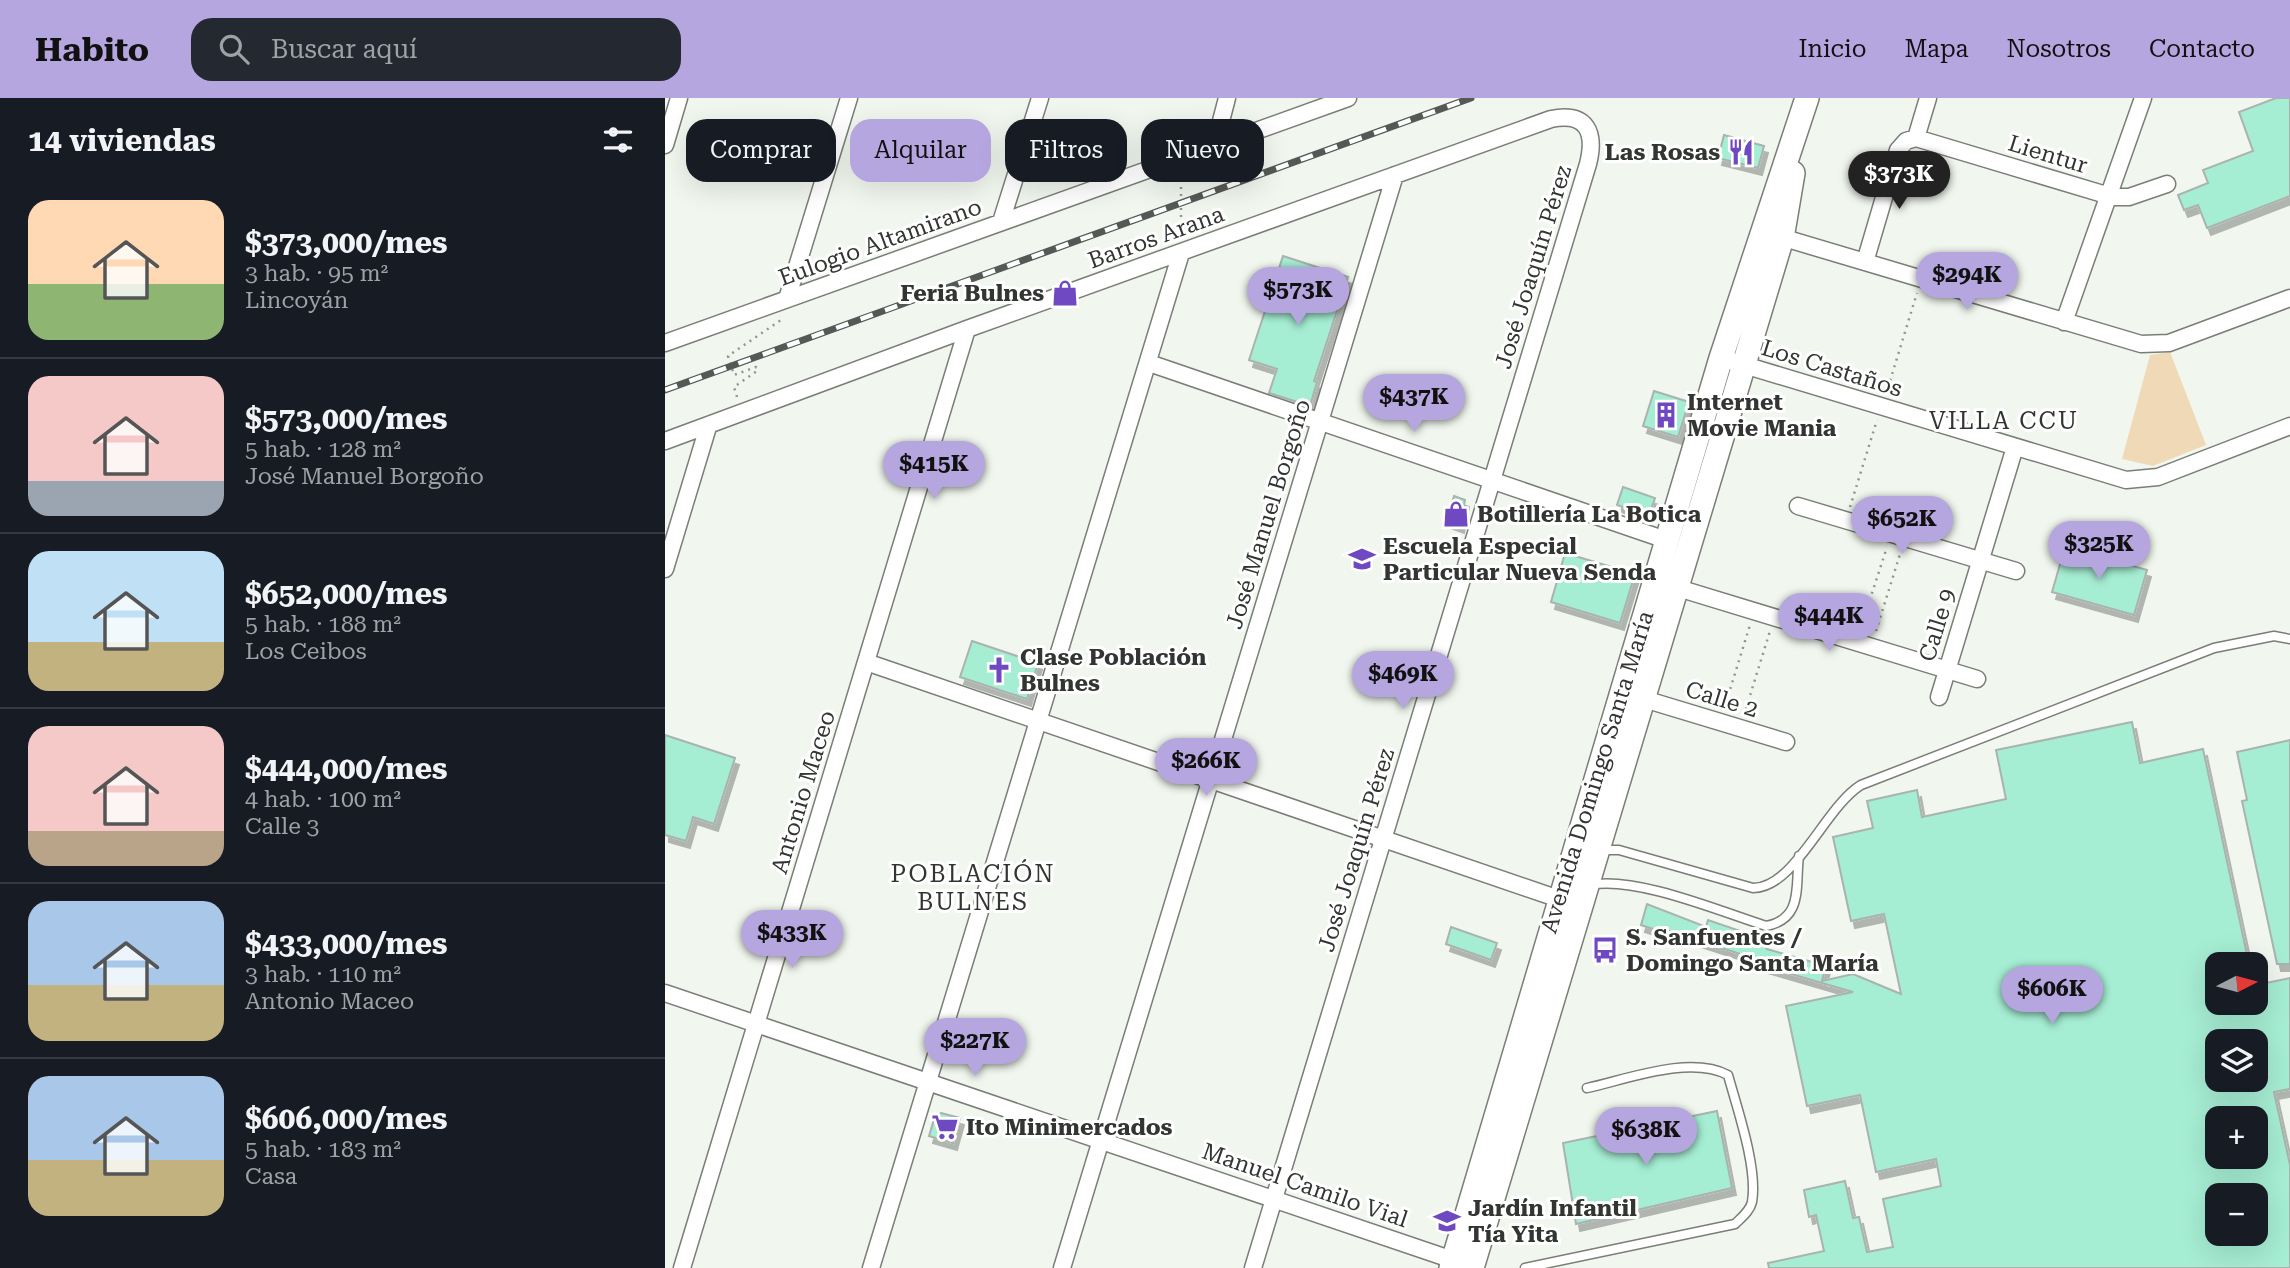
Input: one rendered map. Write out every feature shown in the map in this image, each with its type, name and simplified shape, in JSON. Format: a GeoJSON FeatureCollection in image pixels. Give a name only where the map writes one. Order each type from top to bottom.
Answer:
{"type":"FeatureCollection","features":[{"type":"Feature","properties":{"kind":"main road","name":"Avenida Domingo Santa María"},"geometry":{"type":"LineString","coordinates":[[1460,1266],[1559,899],[1585,854],[1644,699],[1678,588],[1744,365],[1804,108]]}},
{"type":"Feature","properties":{"kind":"main road","name":"Avenida Domingo Santa María"},"geometry":{"type":"LineString","coordinates":[[1460,1266],[1589,885],[1585,854],[1666,540],[1721,358],[1773,234]]}},
{"type":"Feature","properties":{"kind":"street"},"geometry":{"type":"LineString","coordinates":[[665,145],[679,98]]}},
{"type":"Feature","properties":{"kind":"street"},"geometry":{"type":"LineString","coordinates":[[781,302],[849,98]]}},
{"type":"Feature","properties":{"kind":"street"},"geometry":{"type":"LineString","coordinates":[[1001,222],[1040,98]]}},
{"type":"Feature","properties":{"kind":"street"},"geometry":{"type":"LineString","coordinates":[[1222,119],[1227,98]]}},
{"type":"Feature","properties":{"kind":"street","name":"Eulogio Altamirano"},"geometry":{"type":"LineString","coordinates":[[1264,128],[1348,98]]}},
{"type":"Feature","properties":{"kind":"street"},"geometry":{"type":"LineString","coordinates":[[1865,262],[1898,150],[1906,141],[1916,138],[1928,98]]}},
{"type":"Feature","properties":{"kind":"street"},"geometry":{"type":"LineString","coordinates":[[2064,322],[2106,196],[2143,98]]}},
{"type":"Feature","properties":{"kind":"street","name":"Barros Arana"},"geometry":{"type":"LineString","coordinates":[[665,441],[967,329],[1551,119],[1567,116],[1584,124]]}},
{"type":"Feature","properties":{"kind":"street","name":"José Joaquín Pérez"},"geometry":{"type":"LineString","coordinates":[[1253,1268],[1588,164],[1591,139],[1584,124]]}},
{"type":"Feature","properties":{"kind":"street","name":"Lientur"},"geometry":{"type":"LineString","coordinates":[[1916,138],[2106,196],[2129,197],[2167,184]]}},
{"type":"Feature","properties":{"kind":"street","name":"Eulogio Altamirano"},"geometry":{"type":"LineString","coordinates":[[665,343],[1141,173]]}},
{"type":"Feature","properties":{"kind":"street","name":"José Manuel Borgoño"},"geometry":{"type":"LineString","coordinates":[[1062,1268],[1395,175]]}},
{"type":"Feature","properties":{"kind":"street"},"geometry":{"type":"LineString","coordinates":[[1773,234],[2132,342],[2158,345],[2290,298]]}},
{"type":"Feature","properties":{"kind":"street"},"geometry":{"type":"LineString","coordinates":[[871,1268],[1181,253]]}},
{"type":"Feature","properties":{"kind":"street","name":"Antonio Maceo"},"geometry":{"type":"LineString","coordinates":[[682,1268],[967,329]]}},
{"type":"Feature","properties":{"kind":"street","name":"Los Castaños"},"geometry":{"type":"LineString","coordinates":[[1721,358],[2136,481],[2158,477],[2290,426]]}},
{"type":"Feature","properties":{"kind":"street"},"geometry":{"type":"LineString","coordinates":[[1149,363],[1666,540]]}},
{"type":"Feature","properties":{"kind":"street"},"geometry":{"type":"LineString","coordinates":[[665,569],[708,426]]}},
{"type":"Feature","properties":{"kind":"street","name":"Calle 9"},"geometry":{"type":"LineString","coordinates":[[1939,697],[2015,447]]}},
{"type":"Feature","properties":{"kind":"street"},"geometry":{"type":"LineString","coordinates":[[1798,506],[2016,571]]}},
{"type":"Feature","properties":{"kind":"street"},"geometry":{"type":"LineString","coordinates":[[1678,588],[1977,679]]}},
{"type":"Feature","properties":{"kind":"street"},"geometry":{"type":"LineString","coordinates":[[866,662],[1559,899],[1589,885]]}},
{"type":"Feature","properties":{"kind":"street","name":"Calle 2"},"geometry":{"type":"LineString","coordinates":[[1644,699],[1786,742]]}},
{"type":"Feature","properties":{"kind":"street","name":"Manuel Camilo Vial"},"geometry":{"type":"LineString","coordinates":[[665,993],[1274,1198],[1460,1266]]}},
{"type":"Feature","properties":{"kind":"lane"},"geometry":{"type":"LineString","coordinates":[[1585,854],[1619,850],[1753,888],[1772,884],[1799,856],[1845,797],[1861,785],[2214,648],[2274,636],[2290,639]]}},
{"type":"Feature","properties":{"kind":"lane"},"geometry":{"type":"LineString","coordinates":[[1589,885],[1606,882],[1631,885],[1766,926],[1777,924],[1788,916],[1796,903],[1799,856]]}},
{"type":"Feature","properties":{"kind":"lane"},"geometry":{"type":"LineString","coordinates":[[1525,1268],[1735,1224],[1747,1214],[1752,1201],[1748,1153],[1728,1075],[1713,1067],[1693,1065],[1587,1088]]}},
{"type":"Feature","properties":{"kind":"path"},"geometry":{"type":"LineString","coordinates":[[1181,253],[1182,182]]}},
{"type":"Feature","properties":{"kind":"path"},"geometry":{"type":"LineString","coordinates":[[742,413],[734,387],[757,371],[756,367],[734,375],[728,356],[781,320],[781,302]]}},
{"type":"Feature","properties":{"kind":"path"},"geometry":{"type":"LineString","coordinates":[[1864,645],[1898,536]]}},
{"type":"Feature","properties":{"kind":"path"},"geometry":{"type":"LineString","coordinates":[[1864,645],[1898,536]]}},
{"type":"Feature","properties":{"kind":"path"},"geometry":{"type":"LineString","coordinates":[[1720,722],[1755,611]]}},
{"type":"Feature","properties":{"kind":"path"},"geometry":{"type":"LineString","coordinates":[[1740,728],[1774,617]]}},
{"type":"Feature","properties":{"kind":"shaded area"},"geometry":{"type":"Polygon","coordinates":[[[2170,352],[2206,445],[2153,466],[2122,459],[2150,355],[2170,352]]]}},
{"type":"Feature","properties":{"kind":"building"},"geometry":{"type":"Polygon","coordinates":[[[2276,98],[2290,98],[2290,196],[2207,228],[2198,205],[2184,210],[2178,195],[2208,183],[2203,170],[2253,151],[2239,112],[2276,98]]]}},
{"type":"Feature","properties":{"kind":"building","name":"Las Rosas"},"geometry":{"type":"Polygon","coordinates":[[[1724,135],[1764,146],[1758,168],[1718,158],[1724,135]]]}},
{"type":"Feature","properties":{"kind":"building"},"geometry":{"type":"Polygon","coordinates":[[[1283,256],[1348,277],[1314,381],[1317,382],[1310,406],[1269,393],[1277,369],[1249,360],[1283,256]]]}},
{"type":"Feature","properties":{"kind":"building"},"geometry":{"type":"Polygon","coordinates":[[[1654,391],[1689,402],[1678,437],[1643,426],[1654,391]]]}},
{"type":"Feature","properties":{"kind":"building"},"geometry":{"type":"Polygon","coordinates":[[[1623,487],[1655,498],[1649,516],[1617,505],[1623,487]]]}},
{"type":"Feature","properties":{"kind":"building","name":"Botillería La Botica"},"geometry":{"type":"Polygon","coordinates":[[[1454,496],[1465,500],[1460,526],[1446,521],[1454,496]]]}},
{"type":"Feature","properties":{"kind":"building"},"geometry":{"type":"Polygon","coordinates":[[[2065,547],[2147,570],[2134,615],[2052,592],[2065,547]]]}},
{"type":"Feature","properties":{"kind":"building"},"geometry":{"type":"Polygon","coordinates":[[[1565,553],[1635,574],[1620,623],[1551,602],[1565,553]]]}},
{"type":"Feature","properties":{"kind":"building","name":"Clase Población Bulnes"},"geometry":{"type":"Polygon","coordinates":[[[972,641],[1038,663],[1027,699],[960,677],[972,641]]]}},
{"type":"Feature","properties":{"kind":"building"},"geometry":{"type":"Polygon","coordinates":[[[2132,722],[2140,763],[2203,749],[2246,952],[2205,952],[2205,1015],[2268,1015],[2268,983],[2290,978],[2290,1089],[2274,1092],[2290,1165],[2290,1268],[1769,1268],[1768,1263],[1824,1251],[1816,1215],[1809,1217],[1804,1190],[1845,1181],[1853,1218],[1859,1217],[1867,1252],[1893,1247],[1883,1199],[1941,1186],[1936,1159],[1876,1172],[1860,1095],[1807,1106],[1786,1006],[1853,992],[1760,965],[1756,959],[1660,928],[1659,931],[1641,925],[1647,904],[1706,927],[1708,920],[1755,936],[1767,949],[1826,966],[1822,981],[1853,974],[1901,994],[1884,914],[1851,921],[1833,837],[1873,828],[1867,801],[1917,790],[1922,817],[2006,799],[1996,750],[2132,722]]]}},
{"type":"Feature","properties":{"kind":"building"},"geometry":{"type":"Polygon","coordinates":[[[665,735],[735,758],[714,824],[693,817],[686,841],[665,835],[665,735]]]}},
{"type":"Feature","properties":{"kind":"building"},"geometry":{"type":"Polygon","coordinates":[[[2290,740],[2290,964],[2277,964],[2242,801],[2247,800],[2237,752],[2290,740]]]}},
{"type":"Feature","properties":{"kind":"building"},"geometry":{"type":"Polygon","coordinates":[[[1451,927],[1497,943],[1491,960],[1446,944],[1451,927]]]}},
{"type":"Feature","properties":{"kind":"building"},"geometry":{"type":"Polygon","coordinates":[[[1717,1111],[1732,1188],[1576,1224],[1563,1143],[1717,1111]]]}},
{"type":"Feature","properties":{"kind":"building","name":"Ito Minimercados"},"geometry":{"type":"Polygon","coordinates":[[[941,1113],[960,1118],[953,1143],[929,1136],[935,1116],[941,1113]]]}},
{"type":"Feature","properties":{"kind":"railway"},"geometry":{"type":"LineString","coordinates":[[665,390],[1471,98]]}},
{"type":"Feature","properties":{"kind":"place","name":"Las Rosas"},"geometry":{"type":"Point","coordinates":[1741,152]}},
{"type":"Feature","properties":{"kind":"place","name":"Feria Bulnes"},"geometry":{"type":"Point","coordinates":[1065,293]}},
{"type":"Feature","properties":{"kind":"place","name":"Internet Movie Mania"},"geometry":{"type":"Point","coordinates":[1666,415]}},
{"type":"Feature","properties":{"kind":"place","name":"Botillería La Botica"},"geometry":{"type":"Point","coordinates":[1456,514]}},
{"type":"Feature","properties":{"kind":"place","name":"Escuela Especial Particular Nueva Senda"},"geometry":{"type":"Point","coordinates":[1362,559]}},
{"type":"Feature","properties":{"kind":"place","name":"Clase Población Bulnes"},"geometry":{"type":"Point","coordinates":[999,670]}},
{"type":"Feature","properties":{"kind":"place","name":"S. Sanfuentes / Domingo Santa María"},"geometry":{"type":"Point","coordinates":[1605,950]}},
{"type":"Feature","properties":{"kind":"place","name":"Ito Minimercados"},"geometry":{"type":"Point","coordinates":[945,1127]}},
{"type":"Feature","properties":{"kind":"place","name":"Jardín Infantil Tía Yita"},"geometry":{"type":"Point","coordinates":[1447,1221]}},
{"type":"Feature","properties":{"kind":"district","name":"VILLA CCU"},"geometry":{"type":"Point","coordinates":[2004,421]}},
{"type":"Feature","properties":{"kind":"district","name":"POBLACIÓN BULNES"},"geometry":{"type":"Point","coordinates":[973,888]}}]}
